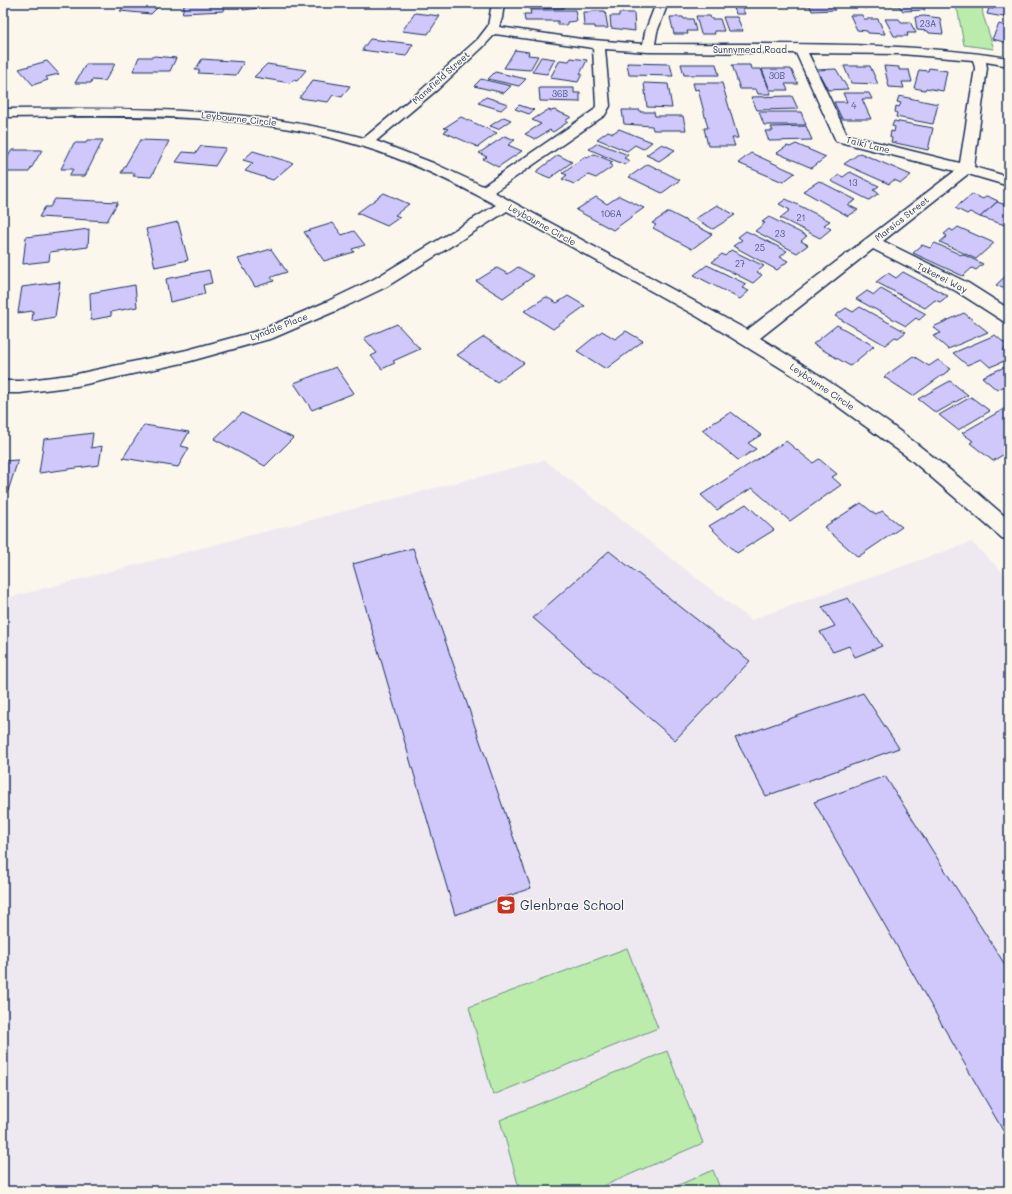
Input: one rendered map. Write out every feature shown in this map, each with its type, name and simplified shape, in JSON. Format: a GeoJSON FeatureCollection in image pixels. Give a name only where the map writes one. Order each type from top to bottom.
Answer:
{"type":"FeatureCollection","features":[{"type":"Feature","properties":{"kind":"street","name":"Mansfield Street"},"geometry":{"type":"LineString","coordinates":[[367,142],[440,80],[482,41],[491,30],[498,11],[498,3]]}},
{"type":"Feature","properties":{"kind":"street"},"geometry":{"type":"LineString","coordinates":[[648,48],[650,32],[662,3]]}},
{"type":"Feature","properties":{"kind":"street","name":"Sunnymead Road"},"geometry":{"type":"LineString","coordinates":[[491,30],[599,45],[648,48],[901,50],[978,57],[1009,62]]}},
{"type":"Feature","properties":{"kind":"street"},"geometry":{"type":"LineString","coordinates":[[483,193],[600,112],[603,106],[599,45]]}},
{"type":"Feature","properties":{"kind":"street","name":"Taiki Lane"},"geometry":{"type":"LineString","coordinates":[[800,49],[841,138],[966,169]]}},
{"type":"Feature","properties":{"kind":"street"},"geometry":{"type":"LineString","coordinates":[[978,57],[981,68],[966,169],[1009,182]]}},
{"type":"Feature","properties":{"kind":"street","name":"Leybourne Circle"},"geometry":{"type":"LineString","coordinates":[[3,113],[79,112],[211,116],[306,127],[367,142],[435,169],[507,205],[748,338],[807,376],[906,446],[948,478],[1009,532]]}},
{"type":"Feature","properties":{"kind":"street","name":"Marsics Street"},"geometry":{"type":"LineString","coordinates":[[748,338],[966,169]]}},
{"type":"Feature","properties":{"kind":"street","name":"Lyndale Place"},"geometry":{"type":"LineString","coordinates":[[3,387],[20,387],[77,380],[187,356],[267,334],[332,306],[380,283],[507,205]]}},
{"type":"Feature","properties":{"kind":"street","name":"Takerei Way"},"geometry":{"type":"LineString","coordinates":[[872,242],[962,287],[1009,317]]}},
{"type":"Feature","properties":{"kind":"shaded area","name":"Glenbrae School"},"geometry":{"type":"Polygon","coordinates":[[[544,460],[751,620],[971,542],[1009,578],[1009,1191],[3,1191],[3,599],[544,460]]]}},
{"type":"Feature","properties":{"kind":"green space"},"geometry":{"type":"Polygon","coordinates":[[[953,3],[982,3],[983,15],[994,49],[964,45],[958,12],[953,3]]]}},
{"type":"Feature","properties":{"kind":"green space"},"geometry":{"type":"Polygon","coordinates":[[[627,948],[658,1028],[493,1095],[469,1007],[627,948]]]}},
{"type":"Feature","properties":{"kind":"green space"},"geometry":{"type":"Polygon","coordinates":[[[667,1051],[703,1143],[592,1191],[520,1191],[500,1120],[667,1051]]]}},
{"type":"Feature","properties":{"kind":"green space"},"geometry":{"type":"Polygon","coordinates":[[[713,1170],[721,1191],[665,1191],[713,1170]]]}},
{"type":"Feature","properties":{"kind":"building"},"geometry":{"type":"Polygon","coordinates":[[[128,3],[162,3],[151,14],[120,11],[128,3]]]}},
{"type":"Feature","properties":{"kind":"building"},"geometry":{"type":"Polygon","coordinates":[[[185,3],[225,3],[224,11],[182,13],[185,3]]]}},
{"type":"Feature","properties":{"kind":"building"},"geometry":{"type":"Polygon","coordinates":[[[242,3],[276,3],[277,6],[243,10],[242,3]]]}},
{"type":"Feature","properties":{"kind":"building"},"geometry":{"type":"Polygon","coordinates":[[[529,3],[563,3],[564,8],[529,9],[529,3]]]}},
{"type":"Feature","properties":{"kind":"building"},"geometry":{"type":"Polygon","coordinates":[[[683,3],[720,3],[721,6],[684,6],[683,3]]]}},
{"type":"Feature","properties":{"kind":"building"},"geometry":{"type":"Polygon","coordinates":[[[801,3],[831,3],[835,10],[812,11],[810,6],[803,6],[801,3]]]}},
{"type":"Feature","properties":{"kind":"building"},"geometry":{"type":"Polygon","coordinates":[[[851,3],[865,3],[867,8],[853,7],[851,3]]]}},
{"type":"Feature","properties":{"kind":"building"},"geometry":{"type":"Polygon","coordinates":[[[888,3],[924,3],[926,6],[922,6],[925,10],[903,11],[899,6],[889,6],[888,3]]]}},
{"type":"Feature","properties":{"kind":"building"},"geometry":{"type":"Polygon","coordinates":[[[995,5],[1009,8],[1009,18],[987,14],[989,8],[993,9],[995,5]]]}},
{"type":"Feature","properties":{"kind":"building"},"geometry":{"type":"Polygon","coordinates":[[[734,8],[742,8],[745,14],[736,14],[734,8]]]}},
{"type":"Feature","properties":{"kind":"building"},"geometry":{"type":"Polygon","coordinates":[[[530,10],[575,10],[577,21],[567,22],[567,25],[558,25],[558,21],[525,21],[524,14],[531,14],[530,10]]]}},
{"type":"Feature","properties":{"kind":"building"},"geometry":{"type":"Polygon","coordinates":[[[605,11],[608,28],[584,26],[583,12],[605,11]]]}},
{"type":"Feature","properties":{"kind":"building"},"geometry":{"type":"Polygon","coordinates":[[[415,13],[440,16],[428,34],[402,31],[415,13]]]}},
{"type":"Feature","properties":{"kind":"building"},"geometry":{"type":"Polygon","coordinates":[[[619,13],[634,13],[635,31],[611,28],[610,16],[619,16],[619,13]]]}},
{"type":"Feature","properties":{"kind":"building"},"geometry":{"type":"Polygon","coordinates":[[[850,15],[862,15],[864,19],[878,19],[885,34],[868,33],[867,31],[857,30],[850,15]]]}},
{"type":"Feature","properties":{"kind":"building"},"geometry":{"type":"Polygon","coordinates":[[[696,16],[710,16],[711,19],[720,19],[724,31],[714,31],[715,34],[701,34],[696,16]]]}},
{"type":"Feature","properties":{"kind":"building"},"geometry":{"type":"Polygon","coordinates":[[[924,16],[940,18],[943,34],[917,30],[915,17],[924,16]]]}},
{"type":"Feature","properties":{"kind":"building"},"geometry":{"type":"Polygon","coordinates":[[[670,17],[693,19],[696,31],[687,31],[688,34],[674,34],[670,17]]]}},
{"type":"Feature","properties":{"kind":"building"},"geometry":{"type":"Polygon","coordinates":[[[723,17],[737,17],[743,31],[728,31],[723,17]]]}},
{"type":"Feature","properties":{"kind":"building"},"geometry":{"type":"Polygon","coordinates":[[[885,19],[899,19],[901,22],[910,22],[916,33],[907,33],[908,36],[894,36],[885,19]]]}},
{"type":"Feature","properties":{"kind":"building"},"geometry":{"type":"Polygon","coordinates":[[[999,24],[1009,27],[1008,43],[992,39],[999,24]]]}},
{"type":"Feature","properties":{"kind":"building"},"geometry":{"type":"Polygon","coordinates":[[[370,39],[413,44],[406,56],[362,50],[370,39]]]}},
{"type":"Feature","properties":{"kind":"building"},"geometry":{"type":"Polygon","coordinates":[[[515,50],[529,52],[528,55],[538,56],[530,70],[504,68],[515,50]]]}},
{"type":"Feature","properties":{"kind":"building"},"geometry":{"type":"Polygon","coordinates":[[[154,56],[176,58],[170,71],[133,71],[139,57],[154,56]]]}},
{"type":"Feature","properties":{"kind":"building"},"geometry":{"type":"Polygon","coordinates":[[[541,57],[555,59],[547,74],[532,72],[541,57]]]}},
{"type":"Feature","properties":{"kind":"building"},"geometry":{"type":"Polygon","coordinates":[[[571,58],[587,60],[578,82],[550,78],[560,60],[569,61],[571,58]]]}},
{"type":"Feature","properties":{"kind":"building"},"geometry":{"type":"Polygon","coordinates":[[[202,59],[244,62],[236,75],[198,73],[200,70],[195,70],[202,59]]]}},
{"type":"Feature","properties":{"kind":"building"},"geometry":{"type":"Polygon","coordinates":[[[47,61],[59,74],[46,77],[48,80],[33,85],[19,69],[47,61]]]}},
{"type":"Feature","properties":{"kind":"building"},"geometry":{"type":"Polygon","coordinates":[[[627,63],[670,64],[673,76],[629,75],[627,63]]]}},
{"type":"Feature","properties":{"kind":"building"},"geometry":{"type":"Polygon","coordinates":[[[86,64],[115,64],[105,81],[92,80],[91,83],[75,83],[86,64]]]}},
{"type":"Feature","properties":{"kind":"building"},"geometry":{"type":"Polygon","coordinates":[[[267,64],[306,70],[297,81],[293,80],[290,83],[254,77],[267,64]]]}},
{"type":"Feature","properties":{"kind":"building"},"geometry":{"type":"Polygon","coordinates":[[[681,64],[716,64],[719,75],[684,75],[681,64]]]}},
{"type":"Feature","properties":{"kind":"building"},"geometry":{"type":"Polygon","coordinates":[[[732,65],[750,65],[751,69],[761,69],[771,94],[758,94],[756,89],[740,89],[732,65]]]}},
{"type":"Feature","properties":{"kind":"building"},"geometry":{"type":"Polygon","coordinates":[[[844,66],[870,66],[878,84],[851,83],[844,66]]]}},
{"type":"Feature","properties":{"kind":"building"},"geometry":{"type":"Polygon","coordinates":[[[884,66],[899,67],[899,70],[909,70],[912,82],[902,82],[904,88],[889,87],[884,66]]]}},
{"type":"Feature","properties":{"kind":"building"},"geometry":{"type":"Polygon","coordinates":[[[929,68],[947,71],[943,91],[926,88],[925,90],[914,88],[919,70],[928,71],[929,68]]]}},
{"type":"Feature","properties":{"kind":"building"},"geometry":{"type":"Polygon","coordinates":[[[762,69],[791,69],[798,84],[785,84],[788,90],[770,90],[762,69]]]}},
{"type":"Feature","properties":{"kind":"building"},"geometry":{"type":"Polygon","coordinates":[[[836,69],[848,89],[828,90],[817,70],[836,69]]]}},
{"type":"Feature","properties":{"kind":"building"},"geometry":{"type":"Polygon","coordinates":[[[495,72],[526,79],[519,86],[488,79],[495,72]]]}},
{"type":"Feature","properties":{"kind":"building"},"geometry":{"type":"Polygon","coordinates":[[[481,79],[511,86],[504,93],[474,86],[481,79]]]}},
{"type":"Feature","properties":{"kind":"building"},"geometry":{"type":"Polygon","coordinates":[[[313,80],[350,86],[342,97],[333,95],[328,102],[299,98],[313,80]]]}},
{"type":"Feature","properties":{"kind":"building"},"geometry":{"type":"Polygon","coordinates":[[[644,83],[668,84],[672,108],[647,107],[644,83]]]}},
{"type":"Feature","properties":{"kind":"building"},"geometry":{"type":"Polygon","coordinates":[[[693,83],[722,83],[738,138],[732,138],[735,146],[708,146],[704,128],[708,128],[698,89],[695,90],[693,83]]]}},
{"type":"Feature","properties":{"kind":"building"},"geometry":{"type":"Polygon","coordinates":[[[539,88],[574,88],[574,93],[580,93],[580,102],[540,101],[539,88]]]}},
{"type":"Feature","properties":{"kind":"building"},"geometry":{"type":"Polygon","coordinates":[[[843,93],[869,93],[872,99],[862,99],[871,119],[842,119],[834,102],[847,102],[843,93]]]}},
{"type":"Feature","properties":{"kind":"building"},"geometry":{"type":"Polygon","coordinates":[[[792,96],[798,109],[757,110],[751,97],[792,96]]]}},
{"type":"Feature","properties":{"kind":"building"},"geometry":{"type":"Polygon","coordinates":[[[899,96],[938,104],[933,124],[896,117],[896,106],[899,107],[901,103],[897,102],[899,96]]]}},
{"type":"Feature","properties":{"kind":"building"},"geometry":{"type":"Polygon","coordinates":[[[486,97],[508,104],[501,110],[478,103],[486,97]]]}},
{"type":"Feature","properties":{"kind":"building"},"geometry":{"type":"Polygon","coordinates":[[[519,105],[534,110],[529,114],[515,109],[519,105]]]}},
{"type":"Feature","properties":{"kind":"building"},"geometry":{"type":"Polygon","coordinates":[[[548,110],[554,110],[571,117],[565,121],[568,122],[553,132],[550,130],[535,139],[525,134],[541,124],[532,120],[548,110]]]}},
{"type":"Feature","properties":{"kind":"building"},"geometry":{"type":"Polygon","coordinates":[[[622,110],[654,112],[655,116],[683,116],[686,130],[653,130],[652,126],[624,124],[622,110]]]}},
{"type":"Feature","properties":{"kind":"building"},"geometry":{"type":"Polygon","coordinates":[[[759,112],[801,112],[806,125],[764,125],[759,112]]]}},
{"type":"Feature","properties":{"kind":"building"},"geometry":{"type":"Polygon","coordinates":[[[461,117],[497,133],[478,147],[444,132],[448,129],[444,128],[461,117]]]}},
{"type":"Feature","properties":{"kind":"building"},"geometry":{"type":"Polygon","coordinates":[[[504,117],[511,120],[498,129],[490,126],[504,117]]]}},
{"type":"Feature","properties":{"kind":"building"},"geometry":{"type":"Polygon","coordinates":[[[894,121],[933,128],[928,150],[891,142],[891,131],[894,132],[895,127],[892,126],[894,121]]]}},
{"type":"Feature","properties":{"kind":"building"},"geometry":{"type":"Polygon","coordinates":[[[806,126],[812,140],[769,141],[765,131],[773,131],[771,127],[806,126]]]}},
{"type":"Feature","properties":{"kind":"building"},"geometry":{"type":"Polygon","coordinates":[[[619,129],[652,142],[643,149],[635,145],[627,151],[597,139],[608,131],[613,133],[619,129]]]}},
{"type":"Feature","properties":{"kind":"building"},"geometry":{"type":"Polygon","coordinates":[[[505,136],[515,140],[508,145],[522,151],[498,167],[483,159],[487,157],[479,153],[505,136]]]}},
{"type":"Feature","properties":{"kind":"building"},"geometry":{"type":"Polygon","coordinates":[[[87,140],[103,140],[85,176],[69,176],[73,169],[61,169],[74,143],[86,143],[87,140]]]}},
{"type":"Feature","properties":{"kind":"building"},"geometry":{"type":"Polygon","coordinates":[[[140,140],[169,141],[151,177],[133,176],[135,173],[121,173],[140,140]]]}},
{"type":"Feature","properties":{"kind":"building"},"geometry":{"type":"Polygon","coordinates":[[[598,143],[628,155],[624,158],[630,161],[625,165],[589,149],[598,143]]]}},
{"type":"Feature","properties":{"kind":"building"},"geometry":{"type":"Polygon","coordinates":[[[662,144],[675,150],[659,161],[646,155],[662,144]]]}},
{"type":"Feature","properties":{"kind":"building"},"geometry":{"type":"Polygon","coordinates":[[[796,144],[826,157],[812,168],[777,153],[787,146],[790,147],[796,144]]]}},
{"type":"Feature","properties":{"kind":"building"},"geometry":{"type":"Polygon","coordinates":[[[201,146],[226,148],[215,166],[176,162],[183,152],[196,153],[201,146]]]}},
{"type":"Feature","properties":{"kind":"building"},"geometry":{"type":"Polygon","coordinates":[[[12,150],[42,150],[29,172],[3,172],[3,161],[5,161],[12,150]]]}},
{"type":"Feature","properties":{"kind":"building"},"geometry":{"type":"Polygon","coordinates":[[[253,151],[293,163],[273,180],[245,171],[253,163],[243,160],[253,151]]]}},
{"type":"Feature","properties":{"kind":"building"},"geometry":{"type":"Polygon","coordinates":[[[751,153],[795,173],[783,182],[738,163],[751,153]]]}},
{"type":"Feature","properties":{"kind":"building"},"geometry":{"type":"Polygon","coordinates":[[[860,153],[911,175],[901,183],[894,180],[889,184],[844,164],[860,153]]]}},
{"type":"Feature","properties":{"kind":"building"},"geometry":{"type":"Polygon","coordinates":[[[594,154],[613,162],[610,164],[613,166],[596,178],[588,175],[574,184],[562,179],[567,175],[562,173],[584,157],[587,158],[594,154]]]}},
{"type":"Feature","properties":{"kind":"building"},"geometry":{"type":"Polygon","coordinates":[[[558,155],[572,162],[550,178],[536,172],[558,155]]]}},
{"type":"Feature","properties":{"kind":"building"},"geometry":{"type":"Polygon","coordinates":[[[648,164],[680,180],[662,193],[629,177],[648,164]]]}},
{"type":"Feature","properties":{"kind":"building"},"geometry":{"type":"Polygon","coordinates":[[[850,172],[879,186],[873,190],[879,193],[869,200],[831,181],[839,175],[843,177],[850,172]]]}},
{"type":"Feature","properties":{"kind":"building"},"geometry":{"type":"Polygon","coordinates":[[[819,181],[856,200],[848,205],[858,210],[848,216],[803,191],[819,181]]]}},
{"type":"Feature","properties":{"kind":"building"},"geometry":{"type":"Polygon","coordinates":[[[384,193],[409,204],[395,215],[400,217],[387,226],[357,213],[384,193]]]}},
{"type":"Feature","properties":{"kind":"building"},"geometry":{"type":"Polygon","coordinates":[[[972,194],[983,199],[987,196],[998,201],[980,217],[970,212],[967,214],[955,208],[972,194]]]}},
{"type":"Feature","properties":{"kind":"building"},"geometry":{"type":"Polygon","coordinates":[[[619,196],[644,208],[613,230],[576,210],[596,197],[607,204],[619,196]]]}},
{"type":"Feature","properties":{"kind":"building"},"geometry":{"type":"Polygon","coordinates":[[[55,199],[118,202],[107,221],[39,217],[45,207],[50,207],[55,199]]]}},
{"type":"Feature","properties":{"kind":"building"},"geometry":{"type":"Polygon","coordinates":[[[786,199],[830,221],[824,225],[831,229],[820,238],[780,218],[790,210],[779,204],[786,199]]]}},
{"type":"Feature","properties":{"kind":"building"},"geometry":{"type":"Polygon","coordinates":[[[997,202],[1009,206],[1009,222],[1005,225],[980,217],[997,202]]]}},
{"type":"Feature","properties":{"kind":"building"},"geometry":{"type":"Polygon","coordinates":[[[717,205],[735,215],[713,229],[695,219],[717,205]]]}},
{"type":"Feature","properties":{"kind":"building"},"geometry":{"type":"Polygon","coordinates":[[[669,212],[712,234],[692,249],[653,228],[656,225],[652,223],[669,212]]]}},
{"type":"Feature","properties":{"kind":"building"},"geometry":{"type":"Polygon","coordinates":[[[769,217],[807,236],[801,241],[808,245],[797,253],[755,231],[765,223],[762,222],[769,217]]]}},
{"type":"Feature","properties":{"kind":"building"},"geometry":{"type":"Polygon","coordinates":[[[178,222],[188,260],[155,267],[146,229],[178,222]]]}},
{"type":"Feature","properties":{"kind":"building"},"geometry":{"type":"Polygon","coordinates":[[[333,223],[342,235],[354,231],[365,245],[352,249],[354,252],[324,261],[304,232],[333,223]]]}},
{"type":"Feature","properties":{"kind":"building"},"geometry":{"type":"Polygon","coordinates":[[[958,227],[994,243],[976,259],[940,242],[947,236],[944,234],[950,229],[953,231],[958,227]]]}},
{"type":"Feature","properties":{"kind":"building"},"geometry":{"type":"Polygon","coordinates":[[[89,229],[88,247],[50,252],[49,261],[23,264],[26,237],[89,229]]]}},
{"type":"Feature","properties":{"kind":"building"},"geometry":{"type":"Polygon","coordinates":[[[746,231],[787,251],[780,257],[788,261],[777,270],[733,246],[742,240],[738,237],[746,231]]]}},
{"type":"Feature","properties":{"kind":"building"},"geometry":{"type":"Polygon","coordinates":[[[935,243],[983,264],[976,270],[972,268],[963,276],[913,253],[922,245],[930,248],[935,243]]]}},
{"type":"Feature","properties":{"kind":"building"},"geometry":{"type":"Polygon","coordinates":[[[271,249],[287,272],[271,277],[274,281],[255,287],[238,259],[271,249]]]}},
{"type":"Feature","properties":{"kind":"building"},"geometry":{"type":"Polygon","coordinates":[[[731,250],[764,266],[757,272],[762,275],[753,283],[712,262],[722,254],[725,256],[731,250]]]}},
{"type":"Feature","properties":{"kind":"building"},"geometry":{"type":"Polygon","coordinates":[[[707,265],[746,284],[742,288],[749,291],[740,299],[694,275],[707,265]]]}},
{"type":"Feature","properties":{"kind":"building"},"geometry":{"type":"Polygon","coordinates":[[[518,267],[534,276],[503,298],[476,281],[497,268],[508,274],[518,267]]]}},
{"type":"Feature","properties":{"kind":"building"},"geometry":{"type":"Polygon","coordinates":[[[209,270],[212,283],[203,285],[205,294],[170,302],[166,279],[209,270]]]}},
{"type":"Feature","properties":{"kind":"building"},"geometry":{"type":"Polygon","coordinates":[[[903,272],[948,296],[940,302],[935,300],[925,308],[876,282],[888,273],[896,278],[903,272]]]}},
{"type":"Feature","properties":{"kind":"building"},"geometry":{"type":"Polygon","coordinates":[[[1009,273],[1009,291],[996,285],[1009,273]]]}},
{"type":"Feature","properties":{"kind":"building"},"geometry":{"type":"Polygon","coordinates":[[[60,282],[55,317],[32,321],[33,311],[18,313],[22,287],[60,282]]]}},
{"type":"Feature","properties":{"kind":"building"},"geometry":{"type":"Polygon","coordinates":[[[135,285],[137,307],[111,312],[111,316],[91,320],[90,293],[135,285]]]}},
{"type":"Feature","properties":{"kind":"building"},"geometry":{"type":"Polygon","coordinates":[[[881,289],[926,314],[919,320],[916,318],[906,326],[856,299],[867,291],[874,295],[881,289]]]}},
{"type":"Feature","properties":{"kind":"building"},"geometry":{"type":"Polygon","coordinates":[[[568,296],[585,306],[553,329],[524,311],[546,297],[557,303],[568,296]]]}},
{"type":"Feature","properties":{"kind":"building"},"geometry":{"type":"Polygon","coordinates":[[[860,307],[906,332],[898,338],[895,337],[885,345],[835,316],[846,308],[853,312],[860,307]]]}},
{"type":"Feature","properties":{"kind":"building"},"geometry":{"type":"Polygon","coordinates":[[[964,313],[988,332],[948,349],[933,336],[941,333],[933,327],[964,313]]]}},
{"type":"Feature","properties":{"kind":"building"},"geometry":{"type":"Polygon","coordinates":[[[397,324],[420,349],[393,361],[395,363],[382,369],[371,356],[377,353],[364,338],[397,324]]]}},
{"type":"Feature","properties":{"kind":"building"},"geometry":{"type":"Polygon","coordinates":[[[837,325],[874,346],[850,366],[813,344],[837,325]]]}},
{"type":"Feature","properties":{"kind":"building"},"geometry":{"type":"Polygon","coordinates":[[[602,331],[615,339],[626,331],[643,341],[606,369],[577,351],[602,331]]]}},
{"type":"Feature","properties":{"kind":"building"},"geometry":{"type":"Polygon","coordinates":[[[995,335],[1009,347],[1003,350],[1009,355],[1009,359],[990,367],[981,359],[967,365],[953,353],[995,335]]]}},
{"type":"Feature","properties":{"kind":"building"},"geometry":{"type":"Polygon","coordinates":[[[484,337],[524,363],[497,382],[457,355],[484,337]]]}},
{"type":"Feature","properties":{"kind":"building"},"geometry":{"type":"Polygon","coordinates":[[[913,356],[929,366],[938,360],[951,369],[913,396],[884,377],[913,356]]]}},
{"type":"Feature","properties":{"kind":"building"},"geometry":{"type":"Polygon","coordinates":[[[1009,365],[1009,384],[997,390],[982,377],[1009,365]]]}},
{"type":"Feature","properties":{"kind":"building"},"geometry":{"type":"Polygon","coordinates":[[[336,367],[354,393],[312,410],[294,383],[336,367]]]}},
{"type":"Feature","properties":{"kind":"building"},"geometry":{"type":"Polygon","coordinates":[[[950,381],[968,395],[936,413],[918,399],[950,381]]]}},
{"type":"Feature","properties":{"kind":"building"},"geometry":{"type":"Polygon","coordinates":[[[971,397],[990,411],[958,430],[939,415],[971,397]]]}},
{"type":"Feature","properties":{"kind":"building"},"geometry":{"type":"Polygon","coordinates":[[[1009,406],[1009,451],[993,461],[970,443],[973,441],[962,433],[1009,406]]]}},
{"type":"Feature","properties":{"kind":"building"},"geometry":{"type":"Polygon","coordinates":[[[731,412],[761,435],[748,443],[756,449],[738,460],[702,430],[731,412]]]}},
{"type":"Feature","properties":{"kind":"building"},"geometry":{"type":"Polygon","coordinates":[[[242,413],[293,438],[265,466],[214,439],[242,413]]]}},
{"type":"Feature","properties":{"kind":"building"},"geometry":{"type":"Polygon","coordinates":[[[144,425],[189,432],[181,446],[189,448],[178,467],[123,458],[144,425]]]}},
{"type":"Feature","properties":{"kind":"building"},"geometry":{"type":"Polygon","coordinates":[[[93,433],[91,448],[102,446],[99,465],[39,473],[44,439],[93,433]]]}},
{"type":"Feature","properties":{"kind":"building"},"geometry":{"type":"Polygon","coordinates":[[[786,441],[813,463],[819,459],[837,474],[832,477],[841,485],[790,521],[752,488],[717,510],[701,495],[786,441]]]}},
{"type":"Feature","properties":{"kind":"building"},"geometry":{"type":"Polygon","coordinates":[[[18,460],[8,491],[3,491],[3,461],[18,460]]]}},
{"type":"Feature","properties":{"kind":"building"},"geometry":{"type":"Polygon","coordinates":[[[861,503],[876,515],[882,511],[902,527],[858,557],[824,527],[861,503]]]}},
{"type":"Feature","properties":{"kind":"building"},"geometry":{"type":"Polygon","coordinates":[[[746,504],[774,530],[737,553],[709,526],[746,504]]]}},
{"type":"Feature","properties":{"kind":"building"},"geometry":{"type":"Polygon","coordinates":[[[413,548],[531,888],[455,915],[353,564],[413,548]]]}},
{"type":"Feature","properties":{"kind":"building"},"geometry":{"type":"Polygon","coordinates":[[[609,551],[750,661],[675,740],[533,618],[609,551]]]}},
{"type":"Feature","properties":{"kind":"building"},"geometry":{"type":"Polygon","coordinates":[[[848,598],[882,646],[855,657],[849,646],[833,652],[820,632],[835,626],[822,607],[848,598]]]}},
{"type":"Feature","properties":{"kind":"building"},"geometry":{"type":"Polygon","coordinates":[[[863,693],[899,748],[766,796],[735,738],[863,693]]]}},
{"type":"Feature","properties":{"kind":"building"},"geometry":{"type":"Polygon","coordinates":[[[885,776],[1009,971],[1009,1141],[814,802],[885,776]]]}},
{"type":"Feature","properties":{"kind":"place","name":"Glenbrae School"},"geometry":{"type":"Point","coordinates":[506,905]}}]}
